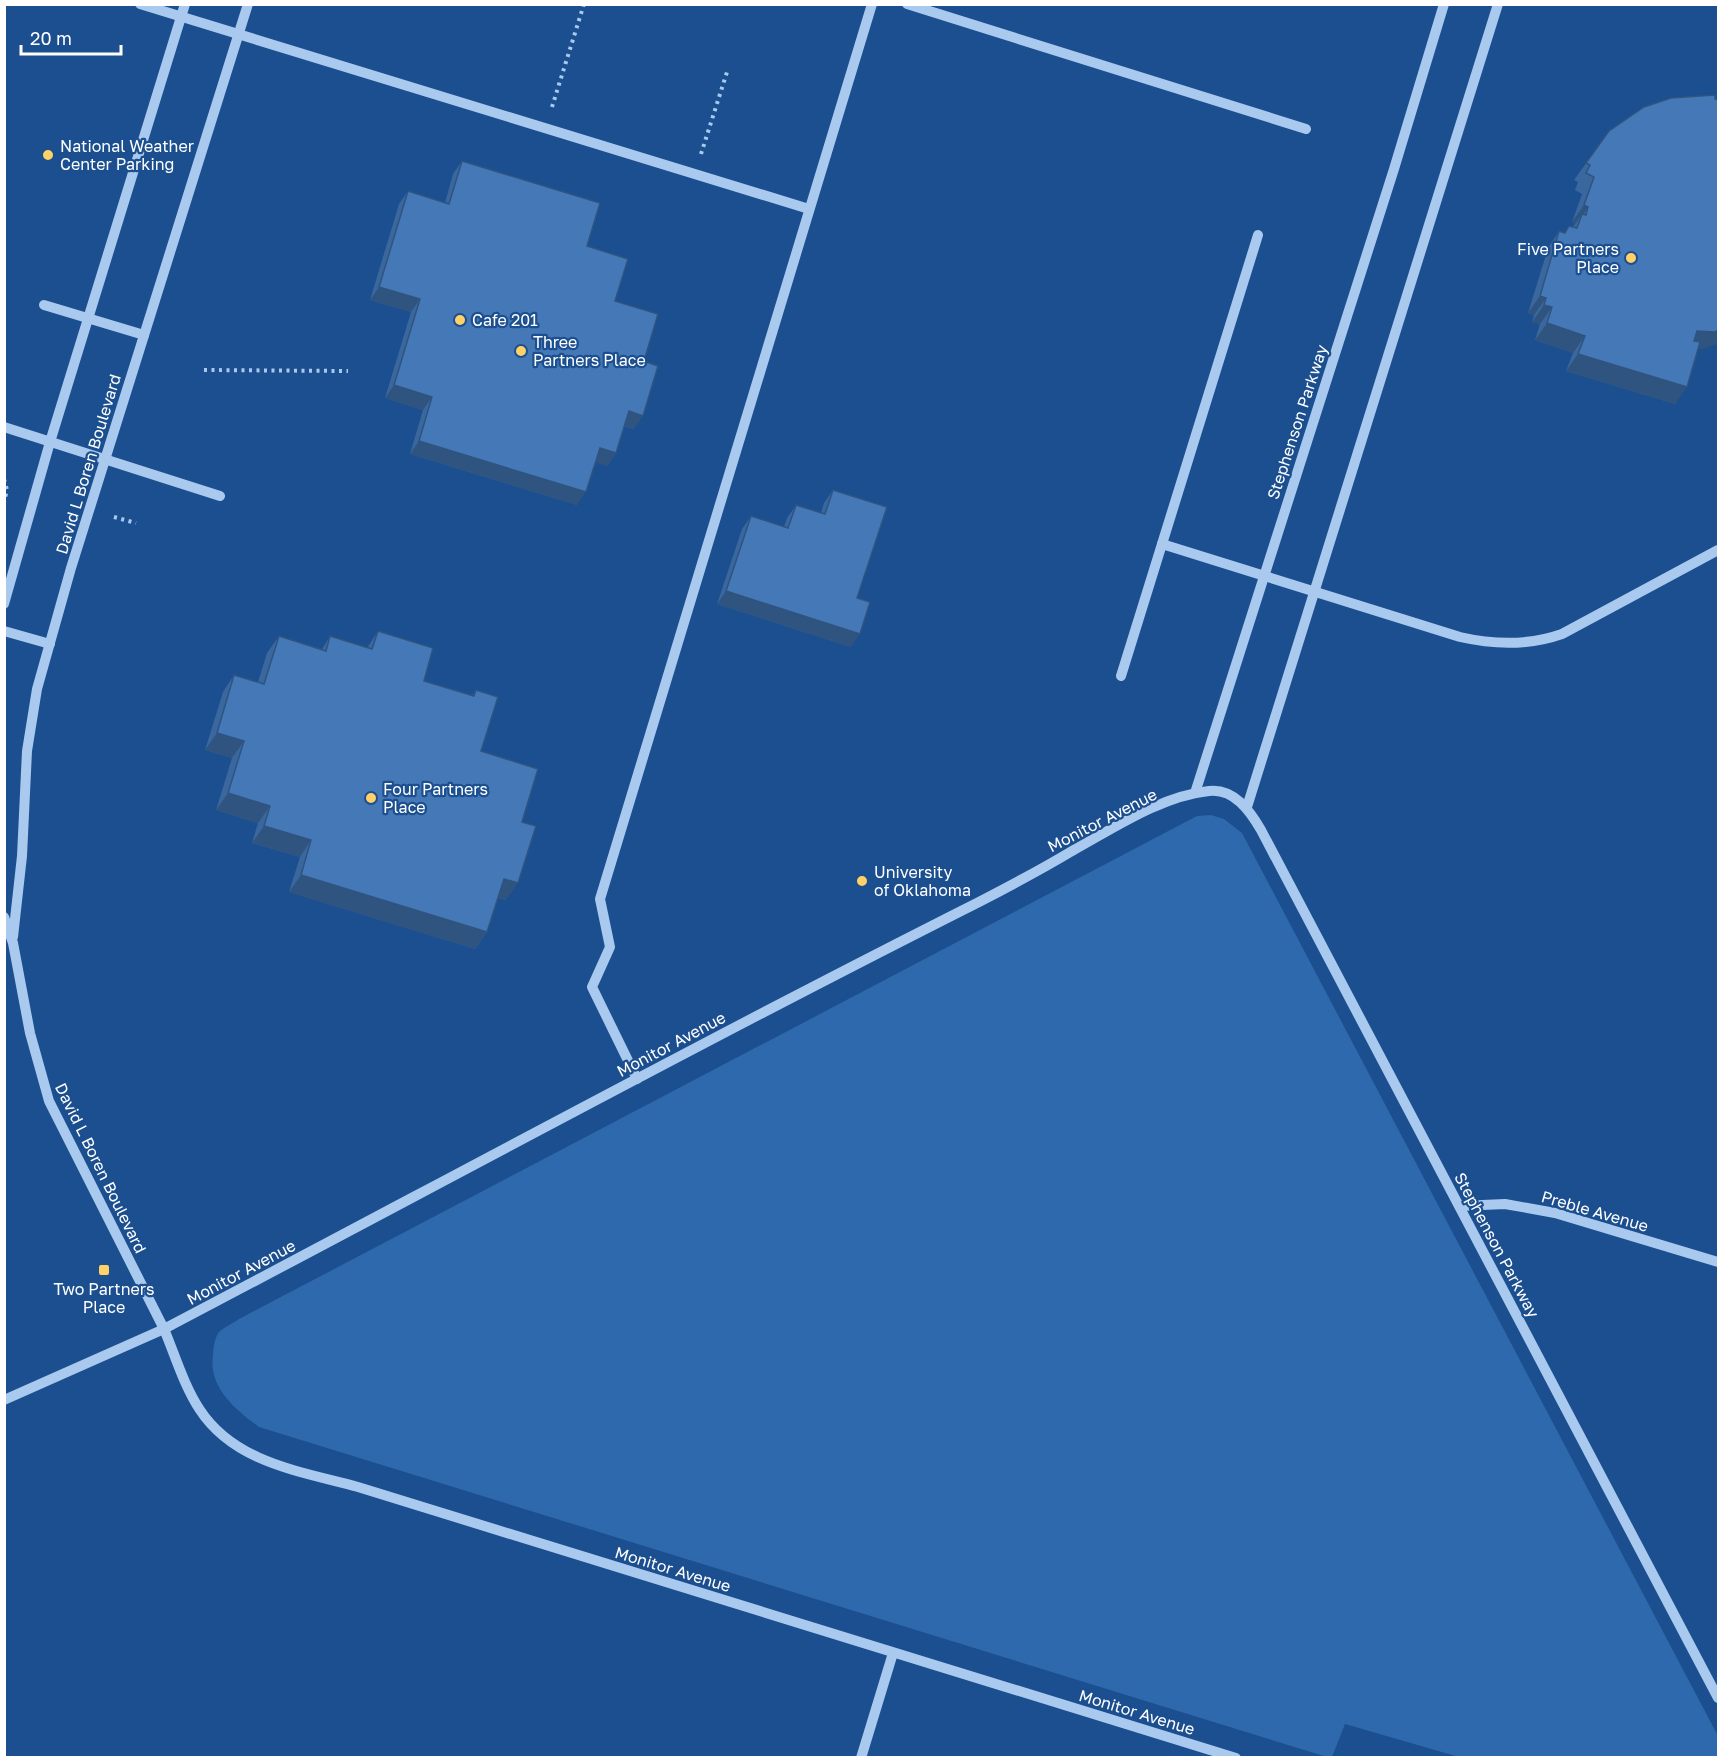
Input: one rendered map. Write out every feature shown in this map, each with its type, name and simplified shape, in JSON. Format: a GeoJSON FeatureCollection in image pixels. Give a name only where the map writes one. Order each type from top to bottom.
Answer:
{"type":"FeatureCollection","features":[{"type":"Feature","properties":{"kind":"street"},"geometry":{"type":"LineString","coordinates":[[140,4],[809,209]]}},
{"type":"Feature","properties":{"kind":"street"},"geometry":{"type":"LineString","coordinates":[[4,604],[50,442],[185,4]]}},
{"type":"Feature","properties":{"kind":"street","name":"David L Boren Boulevard"},"geometry":{"type":"LineString","coordinates":[[13,943],[22,856],[27,751],[37,689],[104,461],[248,4]]}},
{"type":"Feature","properties":{"kind":"street"},"geometry":{"type":"LineString","coordinates":[[637,1079],[592,987],[610,947],[600,899],[872,4]]}},
{"type":"Feature","properties":{"kind":"street"},"geometry":{"type":"LineString","coordinates":[[907,4],[1306,129]]}},
{"type":"Feature","properties":{"kind":"street","name":"Stephenson Parkway"},"geometry":{"type":"LineString","coordinates":[[1195,794],[1444,4]]}},
{"type":"Feature","properties":{"kind":"street"},"geometry":{"type":"LineString","coordinates":[[1195,794],[1214,790],[1247,807],[1498,4]]}},
{"type":"Feature","properties":{"kind":"street"},"geometry":{"type":"LineString","coordinates":[[1121,676],[1258,235]]}},
{"type":"Feature","properties":{"kind":"street"},"geometry":{"type":"LineString","coordinates":[[44,305],[144,335]]}},
{"type":"Feature","properties":{"kind":"street"},"geometry":{"type":"LineString","coordinates":[[4,428],[220,496]]}},
{"type":"Feature","properties":{"kind":"street"},"geometry":{"type":"LineString","coordinates":[[1162,544],[1460,637],[1503,644],[1532,642],[1562,634],[1719,550]]}},
{"type":"Feature","properties":{"kind":"street"},"geometry":{"type":"LineString","coordinates":[[4,631],[50,644]]}},
{"type":"Feature","properties":{"kind":"street","name":"Monitor Avenue"},"geometry":{"type":"LineString","coordinates":[[4,1400],[164,1329],[820,982],[1023,879],[1140,814],[1195,794]]}},
{"type":"Feature","properties":{"kind":"street","name":"Stephenson Parkway"},"geometry":{"type":"LineString","coordinates":[[1247,807],[1719,1698]]}},
{"type":"Feature","properties":{"kind":"street","name":"David L Boren Boulevard"},"geometry":{"type":"LineString","coordinates":[[4,917],[13,943],[30,1033],[49,1101],[164,1329]]}},
{"type":"Feature","properties":{"kind":"street","name":"Preble Avenue"},"geometry":{"type":"LineString","coordinates":[[1460,1206],[1505,1204],[1555,1213],[1719,1262]]}},
{"type":"Feature","properties":{"kind":"street","name":"Monitor Avenue"},"geometry":{"type":"LineString","coordinates":[[164,1329],[198,1409],[233,1446],[259,1459],[358,1486],[1236,1758]]}},
{"type":"Feature","properties":{"kind":"street"},"geometry":{"type":"LineString","coordinates":[[861,1758],[893,1653]]}},
{"type":"Feature","properties":{"kind":"path"},"geometry":{"type":"LineString","coordinates":[[546,128],[584,4]]}},
{"type":"Feature","properties":{"kind":"path"},"geometry":{"type":"LineString","coordinates":[[694,174],[727,72]]}},
{"type":"Feature","properties":{"kind":"path"},"geometry":{"type":"LineString","coordinates":[[204,370],[348,371]]}},
{"type":"Feature","properties":{"kind":"path"},"geometry":{"type":"LineString","coordinates":[[4,479],[7,490],[4,502]]}},
{"type":"Feature","properties":{"kind":"path"},"geometry":{"type":"LineString","coordinates":[[114,517],[136,523]]}},
{"type":"Feature","properties":{"kind":"shaded area"},"geometry":{"type":"Polygon","coordinates":[[[1211,815],[1224,819],[1242,833],[1718,1736],[1718,1757],[1459,1757],[1345,1724],[1332,1757],[1327,1757],[259,1427],[233,1405],[219,1387],[213,1367],[215,1340],[221,1330],[239,1319],[1197,816],[1211,815]]]}},
{"type":"Feature","properties":{"kind":"building","name":"Five Partners Place"},"geometry":{"type":"Polygon","coordinates":[[[1715,95],[1715,99],[1719,100],[1719,330],[1715,332],[1697,331],[1694,341],[1700,342],[1687,387],[1578,354],[1585,336],[1547,323],[1552,307],[1544,305],[1546,298],[1540,296],[1559,231],[1565,233],[1569,226],[1577,228],[1582,214],[1586,215],[1588,207],[1584,205],[1594,177],[1586,173],[1590,165],[1586,163],[1609,131],[1644,107],[1671,98],[1715,95]]]}},
{"type":"Feature","properties":{"kind":"building","name":"Three Partners Place"},"geometry":{"type":"Polygon","coordinates":[[[462,161],[600,203],[587,246],[628,259],[615,301],[658,314],[644,361],[658,366],[643,416],[629,411],[616,453],[600,448],[586,492],[419,441],[432,397],[394,385],[420,299],[379,287],[408,191],[449,204],[462,161]]]}},
{"type":"Feature","properties":{"kind":"building"},"geometry":{"type":"Polygon","coordinates":[[[833,490],[887,507],[857,598],[870,602],[860,634],[726,591],[751,516],[788,528],[796,505],[825,514],[833,490]]]}},
{"type":"Feature","properties":{"kind":"building","name":"Four Partners Place"},"geometry":{"type":"Polygon","coordinates":[[[378,631],[433,648],[424,681],[474,696],[476,690],[498,697],[481,751],[538,769],[522,822],[536,826],[518,883],[504,879],[487,932],[301,875],[311,840],[264,826],[270,806],[228,793],[244,741],[217,733],[234,675],[264,684],[279,636],[326,651],[330,636],[372,649],[378,631]]]}},
{"type":"Feature","properties":{"kind":"place","name":"National Weather Center Parking"},"geometry":{"type":"Point","coordinates":[48,155]}},
{"type":"Feature","properties":{"kind":"place","name":"Five Partners Place"},"geometry":{"type":"Point","coordinates":[1631,258]}},
{"type":"Feature","properties":{"kind":"place","name":"Cafe 201"},"geometry":{"type":"Point","coordinates":[460,320]}},
{"type":"Feature","properties":{"kind":"place","name":"Three Partners Place"},"geometry":{"type":"Point","coordinates":[521,351]}},
{"type":"Feature","properties":{"kind":"place","name":"Four Partners Place"},"geometry":{"type":"Point","coordinates":[371,798]}},
{"type":"Feature","properties":{"kind":"place","name":"University of Oklahoma"},"geometry":{"type":"Point","coordinates":[862,881]}},
{"type":"Feature","properties":{"kind":"place","name":"Two Partners Place"},"geometry":{"type":"Point","coordinates":[104,1270]}}]}
